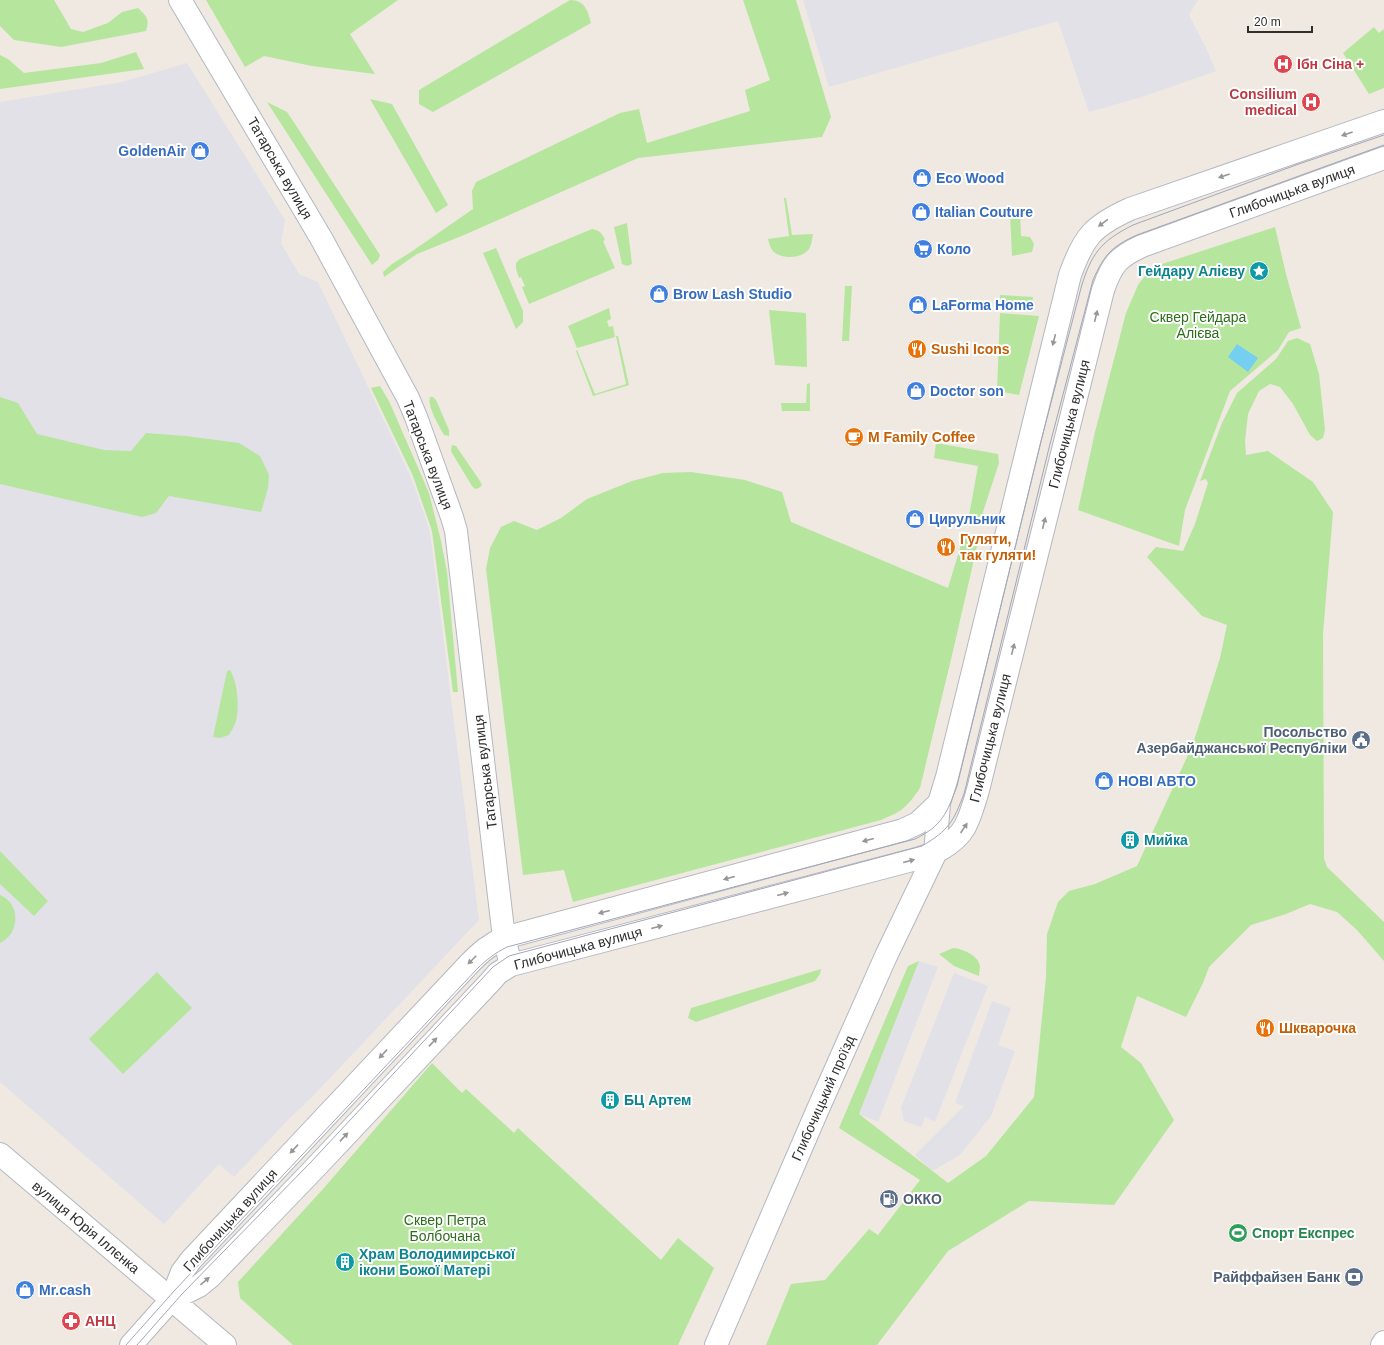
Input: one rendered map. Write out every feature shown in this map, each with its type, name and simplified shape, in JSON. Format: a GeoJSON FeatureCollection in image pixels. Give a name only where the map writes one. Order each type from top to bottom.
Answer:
{"type":"FeatureCollection","features":[{"type":"Feature","properties":{"kind":"main road","name":"Татарська вулиця"},"geometry":{"type":"LineString","coordinates":[[180,0],[321,238],[408,398],[452,517],[456,531],[504,938],[511,965]]}},
{"type":"Feature","properties":{"kind":"main road","name":"Глибочицька вулиця"},"geometry":{"type":"LineString","coordinates":[[935,854],[939,803],[947,777],[1070,275],[1078,253],[1096,229],[1110,218],[1130,209],[1384,121]]}},
{"type":"Feature","properties":{"kind":"main road","name":"Глибочицька вулиця"},"geometry":{"type":"LineString","coordinates":[[171,1300],[199,1286],[210,1277],[315,1168],[490,981],[498,973],[511,965],[935,854],[959,835],[968,821],[978,790],[1103,290],[1109,273],[1117,261],[1128,253],[1142,246],[1384,158]]}},
{"type":"Feature","properties":{"kind":"main road","name":"Глибочицька вулиця"},"geometry":{"type":"LineString","coordinates":[[171,1300],[182,1272],[190,1260],[470,963],[493,943],[504,938],[881,837],[903,830],[918,823],[939,803]]}},
{"type":"Feature","properties":{"kind":"main road"},"geometry":{"type":"LineString","coordinates":[[918,823],[935,854]]}},
{"type":"Feature","properties":{"kind":"main road","name":"Глибочицький проїзд"},"geometry":{"type":"LineString","coordinates":[[716,1345],[886,956],[935,854]]}},
{"type":"Feature","properties":{"kind":"main road","name":"вулиця Юрія Іллєнка"},"geometry":{"type":"LineString","coordinates":[[0,1154],[225,1345]]}},
{"type":"Feature","properties":{"kind":"main road"},"geometry":{"type":"LineString","coordinates":[[131,1345],[171,1300]]}},
{"type":"Feature","properties":{"kind":"shaded area"},"geometry":{"type":"Polygon","coordinates":[[[803,0],[1198,0],[1189,15],[1216,71],[1145,96],[1089,112],[1058,21],[829,87],[803,0]]]}},
{"type":"Feature","properties":{"kind":"shaded area"},"geometry":{"type":"Polygon","coordinates":[[[187,63],[285,220],[281,243],[299,274],[318,282],[411,477],[425,516],[430,532],[479,920],[314,1095],[234,1177],[219,1164],[164,1224],[0,1082],[0,102],[122,82],[187,63]]]}},
{"type":"Feature","properties":{"kind":"shaded area"},"geometry":{"type":"Polygon","coordinates":[[[919,961],[938,967],[878,1122],[859,1114],[919,961]]]}},
{"type":"Feature","properties":{"kind":"shaded area"},"geometry":{"type":"Polygon","coordinates":[[[954,973],[988,986],[935,1122],[925,1117],[921,1127],[904,1121],[901,1108],[954,973]]]}},
{"type":"Feature","properties":{"kind":"shaded area"},"geometry":{"type":"Polygon","coordinates":[[[992,1001],[1011,1008],[998,1045],[1015,1051],[991,1116],[960,1155],[932,1171],[915,1155],[964,1106],[955,1103],[992,1001]]]}},
{"type":"Feature","properties":{"kind":"green space"},"geometry":{"type":"Polygon","coordinates":[[[0,0],[54,0],[71,29],[83,32],[108,23],[122,12],[138,8],[143,13],[148,23],[146,31],[61,47],[14,40],[0,26],[0,0]]]}},
{"type":"Feature","properties":{"kind":"green space"},"geometry":{"type":"Polygon","coordinates":[[[206,0],[398,0],[350,34],[375,74],[312,66],[264,56],[245,67],[206,0]]]}},
{"type":"Feature","properties":{"kind":"green space"},"geometry":{"type":"Polygon","coordinates":[[[570,0],[575,0],[585,7],[589,14],[591,23],[433,112],[419,104],[419,90],[570,0]]]}},
{"type":"Feature","properties":{"kind":"green space"},"geometry":{"type":"Polygon","coordinates":[[[743,0],[796,0],[831,117],[822,137],[638,158],[464,235],[417,254],[384,277],[383,272],[392,264],[473,209],[472,191],[476,182],[620,113],[639,109],[647,143],[750,111],[745,90],[770,80],[743,0]]]}},
{"type":"Feature","properties":{"kind":"green space"},"geometry":{"type":"Polygon","coordinates":[[[1374,27],[1379,33],[1384,29],[1384,88],[1369,94],[1343,53],[1374,27]]]}},
{"type":"Feature","properties":{"kind":"green space"},"geometry":{"type":"Polygon","coordinates":[[[136,52],[144,69],[0,89],[0,55],[8,59],[24,73],[101,63],[136,52]]]}},
{"type":"Feature","properties":{"kind":"green space"},"geometry":{"type":"Polygon","coordinates":[[[370,99],[392,104],[448,205],[436,213],[370,99]]]}},
{"type":"Feature","properties":{"kind":"green space"},"geometry":{"type":"Polygon","coordinates":[[[267,102],[287,112],[380,255],[378,260],[372,265],[267,102]]]}},
{"type":"Feature","properties":{"kind":"green space"},"geometry":{"type":"Polygon","coordinates":[[[784,198],[786,198],[792,235],[813,234],[812,242],[807,251],[793,257],[781,256],[777,254],[771,248],[768,239],[789,236],[784,198]]]}},
{"type":"Feature","properties":{"kind":"green space"},"geometry":{"type":"Polygon","coordinates":[[[1020,211],[1021,236],[1030,237],[1034,244],[1032,252],[1012,256],[1010,212],[1020,211]]]}},
{"type":"Feature","properties":{"kind":"green space"},"geometry":{"type":"Polygon","coordinates":[[[627,223],[632,264],[627,266],[622,264],[614,227],[627,223]]]}},
{"type":"Feature","properties":{"kind":"green space","name":"Сквер Гейдара Алієва"},"geometry":{"type":"Polygon","coordinates":[[[1275,227],[1301,328],[1289,332],[1278,350],[1230,391],[1185,510],[1179,546],[1078,510],[1095,432],[1126,313],[1138,285],[1147,273],[1159,265],[1275,227]]]}},
{"type":"Feature","properties":{"kind":"green space"},"geometry":{"type":"Polygon","coordinates":[[[592,229],[597,230],[603,235],[605,240],[603,241],[615,268],[529,304],[522,287],[525,286],[521,277],[519,278],[516,269],[516,263],[520,259],[592,229]]]}},
{"type":"Feature","properties":{"kind":"green space"},"geometry":{"type":"Polygon","coordinates":[[[496,248],[523,311],[523,322],[516,329],[483,253],[496,248]]]}},
{"type":"Feature","properties":{"kind":"green space"},"geometry":{"type":"Polygon","coordinates":[[[845,286],[852,286],[849,341],[842,341],[845,286]]]}},
{"type":"Feature","properties":{"kind":"green space"},"geometry":{"type":"Polygon","coordinates":[[[1000,295],[1033,297],[1031,310],[1000,306],[1000,295]]]}},
{"type":"Feature","properties":{"kind":"green space"},"geometry":{"type":"Polygon","coordinates":[[[609,308],[611,319],[607,321],[609,327],[613,326],[615,337],[577,348],[568,326],[609,308]]]}},
{"type":"Feature","properties":{"kind":"green space"},"geometry":{"type":"Polygon","coordinates":[[[769,310],[806,313],[807,367],[775,365],[769,310]]]}},
{"type":"Feature","properties":{"kind":"green space"},"geometry":{"type":"Polygon","coordinates":[[[1000,313],[1039,316],[1019,395],[997,391],[1000,313]]]}},
{"type":"Feature","properties":{"kind":"green space"},"geometry":{"type":"Polygon","coordinates":[[[616,336],[618,336],[629,385],[593,396],[576,351],[577,350],[595,394],[626,384],[616,336]]]}},
{"type":"Feature","properties":{"kind":"green space"},"geometry":{"type":"Polygon","coordinates":[[[1297,338],[1310,344],[1319,374],[1325,430],[1323,438],[1317,441],[1310,435],[1293,404],[1280,387],[1270,384],[1259,391],[1248,414],[1245,441],[1246,455],[1268,451],[1313,482],[1333,512],[1323,634],[1324,858],[1327,867],[1384,922],[1384,961],[1357,930],[1337,912],[1310,904],[1286,914],[1251,925],[1209,967],[1203,983],[1186,1017],[1137,996],[1121,1047],[1141,1063],[1174,1120],[1114,1205],[1029,1201],[948,1251],[877,1345],[766,1345],[791,1284],[825,1280],[869,1229],[878,1235],[920,1180],[839,1128],[908,966],[919,961],[859,1114],[948,1183],[986,1156],[1034,1097],[1046,977],[1047,934],[1058,902],[1069,891],[1095,884],[1137,866],[1193,744],[1220,658],[1227,625],[1202,616],[1147,557],[1156,547],[1183,551],[1195,524],[1208,483],[1206,479],[1200,481],[1222,423],[1237,393],[1276,359],[1288,341],[1297,338]]]}},
{"type":"Feature","properties":{"kind":"green space"},"geometry":{"type":"Polygon","coordinates":[[[810,383],[810,411],[782,411],[781,403],[806,403],[807,384],[810,383]]]}},
{"type":"Feature","properties":{"kind":"green space"},"geometry":{"type":"Polygon","coordinates":[[[380,386],[389,401],[429,493],[447,572],[458,692],[453,692],[432,531],[413,476],[371,388],[380,386]]]}},
{"type":"Feature","properties":{"kind":"green space"},"geometry":{"type":"Polygon","coordinates":[[[0,397],[18,403],[37,434],[104,450],[131,451],[146,433],[186,436],[239,443],[260,456],[269,475],[268,488],[261,512],[169,496],[156,513],[142,517],[0,484],[0,397]]]}},
{"type":"Feature","properties":{"kind":"green space"},"geometry":{"type":"Polygon","coordinates":[[[430,397],[433,397],[436,400],[449,430],[449,436],[444,435],[432,411],[430,397]]]}},
{"type":"Feature","properties":{"kind":"green space"},"geometry":{"type":"Polygon","coordinates":[[[936,443],[998,454],[999,463],[981,518],[969,516],[978,466],[934,458],[936,443]]]}},
{"type":"Feature","properties":{"kind":"green space"},"geometry":{"type":"Polygon","coordinates":[[[452,445],[456,446],[480,481],[482,485],[479,488],[475,489],[472,486],[452,453],[452,445]]]}},
{"type":"Feature","properties":{"kind":"green space"},"geometry":{"type":"Polygon","coordinates":[[[691,472],[745,480],[782,492],[791,522],[948,588],[963,538],[978,542],[920,788],[912,800],[904,808],[881,820],[573,902],[564,870],[523,875],[486,569],[490,548],[501,527],[514,521],[537,530],[561,518],[587,499],[632,481],[663,473],[691,472]]]}},
{"type":"Feature","properties":{"kind":"green space"},"geometry":{"type":"Polygon","coordinates":[[[230,670],[235,682],[238,704],[237,718],[229,735],[220,738],[213,737],[227,671],[230,670]]]}},
{"type":"Feature","properties":{"kind":"green space"},"geometry":{"type":"Polygon","coordinates":[[[0,851],[48,901],[34,916],[0,884],[0,851]]]}},
{"type":"Feature","properties":{"kind":"green space"},"geometry":{"type":"Polygon","coordinates":[[[0,895],[7,899],[12,905],[15,911],[15,919],[11,933],[7,939],[0,943],[0,895]]]}},
{"type":"Feature","properties":{"kind":"green space"},"geometry":{"type":"Polygon","coordinates":[[[953,948],[965,951],[979,962],[979,976],[954,966],[939,954],[953,948]]]}},
{"type":"Feature","properties":{"kind":"green space"},"geometry":{"type":"Polygon","coordinates":[[[821,969],[820,974],[815,981],[696,1022],[688,1018],[691,1008],[821,969]]]}},
{"type":"Feature","properties":{"kind":"green space"},"geometry":{"type":"Polygon","coordinates":[[[157,972],[192,1008],[123,1074],[89,1039],[157,972]]]}},
{"type":"Feature","properties":{"kind":"green space","name":"Сквер Петра Болбочана"},"geometry":{"type":"Polygon","coordinates":[[[432,1063],[462,1093],[466,1089],[514,1133],[518,1128],[661,1260],[678,1238],[714,1268],[678,1345],[293,1345],[240,1298],[238,1282],[323,1189],[432,1063]]]}},
{"type":"Feature","properties":{"kind":"water"},"geometry":{"type":"Polygon","coordinates":[[[1237,344],[1258,358],[1248,372],[1228,357],[1237,344]]]}},
{"type":"Feature","properties":{"kind":"tram line"},"geometry":{"type":"LineString","coordinates":[[126,1345],[175,1290],[477,969],[499,952],[507,947],[915,839],[938,824],[950,804],[957,786],[1041,441],[1081,288],[1093,257],[1105,243],[1133,225],[1296,165],[1384,135]]}},
{"type":"Feature","properties":{"kind":"tram line"},"geometry":{"type":"LineString","coordinates":[[137,1345],[182,1294],[310,1163],[493,967],[509,956],[922,846],[944,830],[957,812],[964,794],[1050,444],[1093,280],[1101,264],[1115,247],[1137,235],[1384,145]]}},
{"type":"Feature","properties":{"kind":"place","name":"Ібн Сіна +"},"geometry":{"type":"Point","coordinates":[1283,64]}},
{"type":"Feature","properties":{"kind":"place","name":"Consilium medical"},"geometry":{"type":"Point","coordinates":[1311,102]}},
{"type":"Feature","properties":{"kind":"place","name":"GoldenAir"},"geometry":{"type":"Point","coordinates":[200,151]}},
{"type":"Feature","properties":{"kind":"place","name":"Eco Wood"},"geometry":{"type":"Point","coordinates":[922,178]}},
{"type":"Feature","properties":{"kind":"place","name":"Italian Couture"},"geometry":{"type":"Point","coordinates":[921,212]}},
{"type":"Feature","properties":{"kind":"place","name":"Коло"},"geometry":{"type":"Point","coordinates":[923,249]}},
{"type":"Feature","properties":{"kind":"place","name":"Гейдару Алієву"},"geometry":{"type":"Point","coordinates":[1259,271]}},
{"type":"Feature","properties":{"kind":"place","name":"Brow Lash Studio"},"geometry":{"type":"Point","coordinates":[659,294]}},
{"type":"Feature","properties":{"kind":"place","name":"LaForma Home"},"geometry":{"type":"Point","coordinates":[918,305]}},
{"type":"Feature","properties":{"kind":"place","name":"Sushi Icons"},"geometry":{"type":"Point","coordinates":[917,349]}},
{"type":"Feature","properties":{"kind":"place","name":"Doctor son"},"geometry":{"type":"Point","coordinates":[916,391]}},
{"type":"Feature","properties":{"kind":"place","name":"M Family Coffee"},"geometry":{"type":"Point","coordinates":[854,437]}},
{"type":"Feature","properties":{"kind":"place","name":"Цирульник"},"geometry":{"type":"Point","coordinates":[915,519]}},
{"type":"Feature","properties":{"kind":"place","name":"Гуляти, так гуляти!"},"geometry":{"type":"Point","coordinates":[946,547]}},
{"type":"Feature","properties":{"kind":"place","name":"Посольство Азербайджанської Республіки"},"geometry":{"type":"Point","coordinates":[1361,740]}},
{"type":"Feature","properties":{"kind":"place","name":"HОBI ABTO"},"geometry":{"type":"Point","coordinates":[1104,781]}},
{"type":"Feature","properties":{"kind":"place","name":"Мийка"},"geometry":{"type":"Point","coordinates":[1130,840]}},
{"type":"Feature","properties":{"kind":"place","name":"Шкварочка"},"geometry":{"type":"Point","coordinates":[1265,1028]}},
{"type":"Feature","properties":{"kind":"place","name":"БЦ Артем"},"geometry":{"type":"Point","coordinates":[610,1100]}},
{"type":"Feature","properties":{"kind":"place","name":"ОККО"},"geometry":{"type":"Point","coordinates":[889,1199]}},
{"type":"Feature","properties":{"kind":"place","name":"Спорт Експрес"},"geometry":{"type":"Point","coordinates":[1238,1233]}},
{"type":"Feature","properties":{"kind":"place","name":"Храм Володимирської ікони Божої Матері"},"geometry":{"type":"Point","coordinates":[345,1262]}},
{"type":"Feature","properties":{"kind":"place","name":"Райффайзен Банк"},"geometry":{"type":"Point","coordinates":[1354,1277]}},
{"type":"Feature","properties":{"kind":"place","name":"Mr.cash"},"geometry":{"type":"Point","coordinates":[25,1290]}},
{"type":"Feature","properties":{"kind":"place","name":"АНЦ"},"geometry":{"type":"Point","coordinates":[71,1321]}}]}
